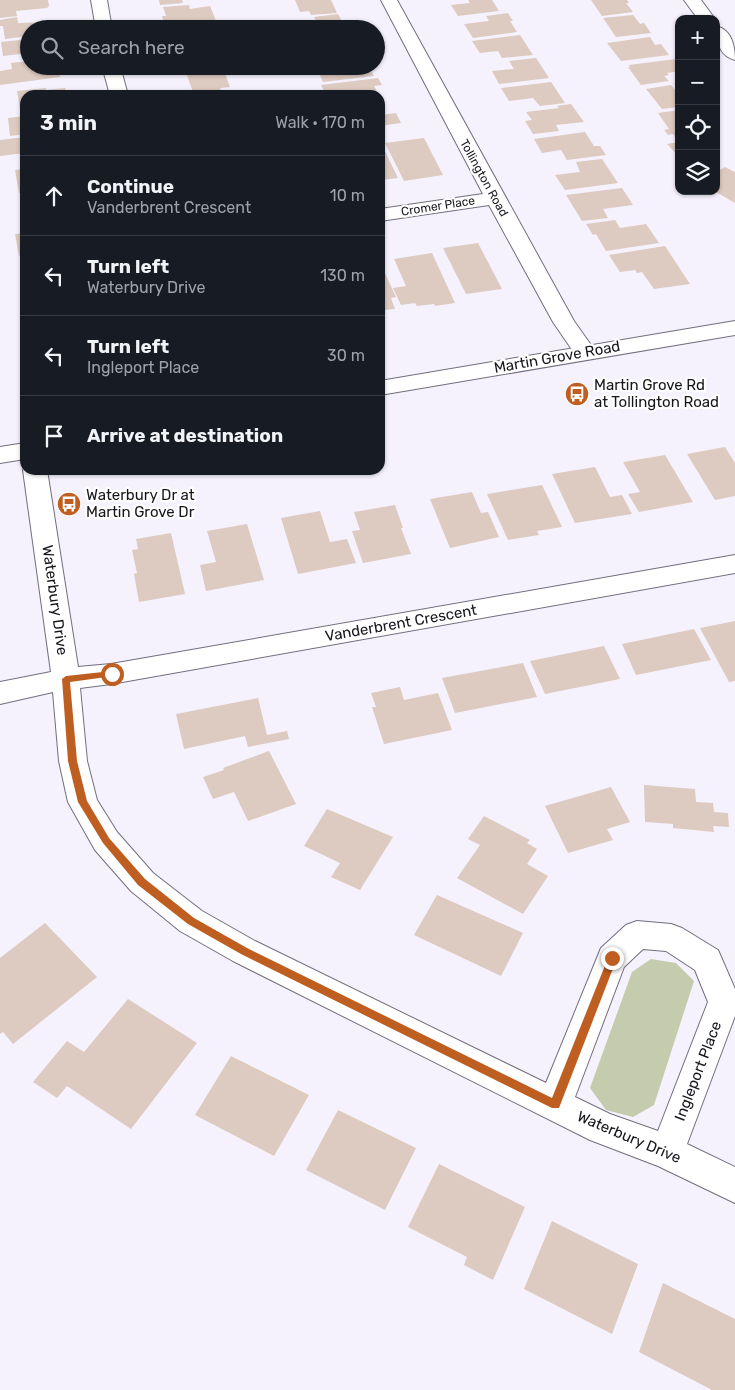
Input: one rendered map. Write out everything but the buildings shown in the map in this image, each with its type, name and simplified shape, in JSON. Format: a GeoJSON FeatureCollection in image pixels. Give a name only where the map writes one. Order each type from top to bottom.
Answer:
{"type":"FeatureCollection","features":[{"type":"Feature","properties":{"kind":"street"},"geometry":{"type":"LineString","coordinates":[[99,0],[102,20]]}},
{"type":"Feature","properties":{"kind":"street","name":"Tollington Road"},"geometry":{"type":"LineString","coordinates":[[389,0],[564,322],[585,352]]}},
{"type":"Feature","properties":{"kind":"street"},"geometry":{"type":"LineString","coordinates":[[692,0],[704,15]]}},
{"type":"Feature","properties":{"kind":"street"},"geometry":{"type":"LineString","coordinates":[[720,36],[735,55]]}},
{"type":"Feature","properties":{"kind":"street"},"geometry":{"type":"LineString","coordinates":[[113,75],[117,90]]}},
{"type":"Feature","properties":{"kind":"street","name":"Cromer Place"},"geometry":{"type":"LineString","coordinates":[[385,214],[495,198]]}},
{"type":"Feature","properties":{"kind":"street","name":"Martin Grove Road"},"geometry":{"type":"LineString","coordinates":[[385,387],[735,328]]}},
{"type":"Feature","properties":{"kind":"street"},"geometry":{"type":"LineString","coordinates":[[0,455],[20,452]]}},
{"type":"Feature","properties":{"kind":"street","name":"Waterbury Drive"},"geometry":{"type":"LineString","coordinates":[[36,475],[42,502],[66,679],[73,761],[83,802],[106,841],[142,882],[191,921],[244,951],[602,1128],[667,1152],[735,1186]]}},
{"type":"Feature","properties":{"kind":"street","name":"Vanderbrent Crescent"},"geometry":{"type":"LineString","coordinates":[[0,693],[66,679],[112,674],[735,564]]}},
{"type":"Feature","properties":{"kind":"street","name":"Ingleport Place"},"geometry":{"type":"LineString","coordinates":[[555,1105],[572,1057],[612,958],[637,935],[671,938],[707,960],[724,1002],[667,1152]]}},
{"type":"Feature","properties":{"kind":"green space"},"geometry":{"type":"Polygon","coordinates":[[[651,959],[676,963],[694,981],[654,1105],[633,1117],[606,1110],[590,1088],[632,972],[651,959]]]}},
{"type":"Feature","properties":{"kind":"place","name":"Martin Grove Rd at Tollington Road"},"geometry":{"type":"Point","coordinates":[577,394]}},
{"type":"Feature","properties":{"kind":"place","name":"Waterbury Dr at Martin Grove Dr"},"geometry":{"type":"Point","coordinates":[69,504]}},
{"type":"Feature","properties":{"kind":"route"},"geometry":{"type":"LineString","coordinates":[[112,674],[66,679],[73,761],[83,802],[106,841],[142,882],[191,921],[244,951],[555,1105],[572,1057],[612,958]]}}]}
